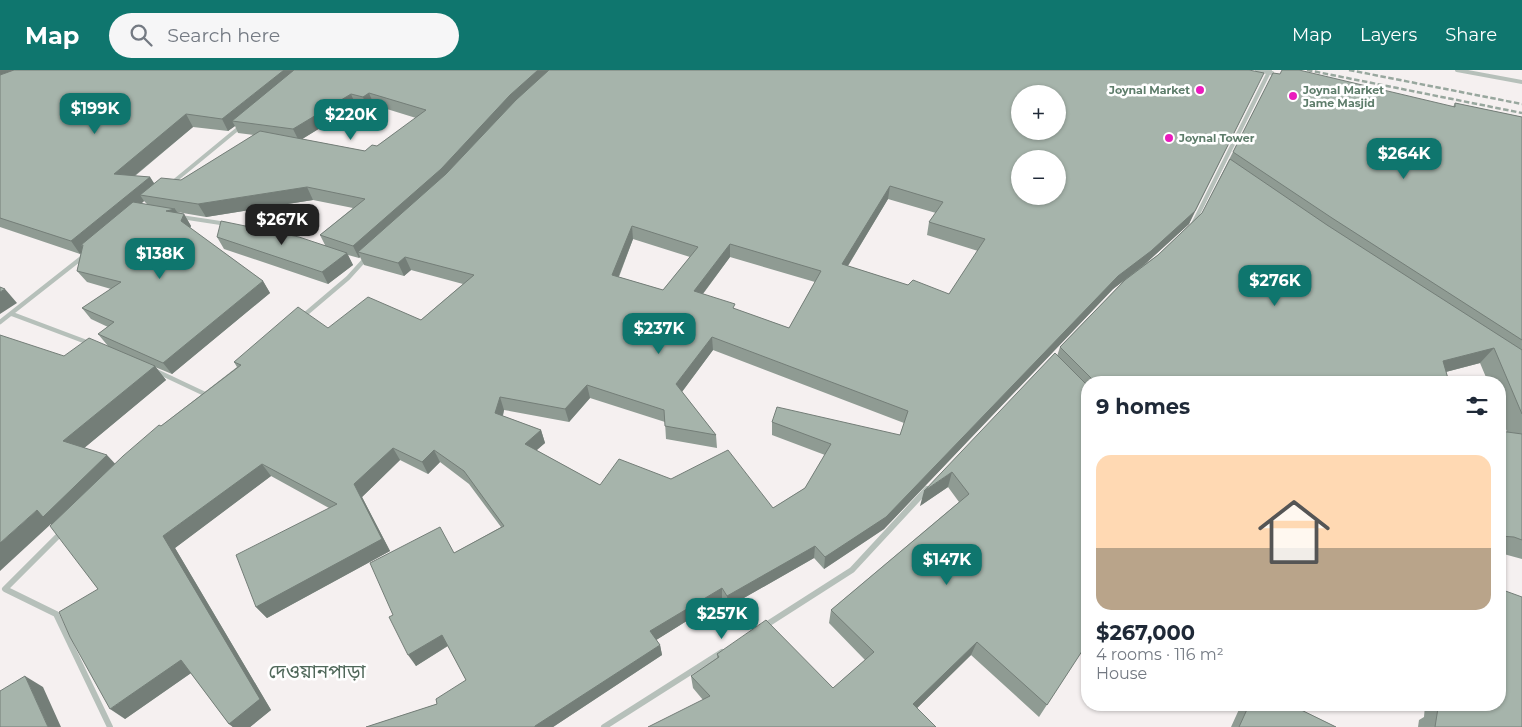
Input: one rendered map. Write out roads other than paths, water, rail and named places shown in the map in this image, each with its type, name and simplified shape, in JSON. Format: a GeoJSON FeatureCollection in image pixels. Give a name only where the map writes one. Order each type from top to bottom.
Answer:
{"type":"FeatureCollection","features":[{"type":"Feature","properties":{"kind":"street"},"geometry":{"type":"LineString","coordinates":[[1257,70],[1270,71],[1279,75]]}},
{"type":"Feature","properties":{"kind":"street"},"geometry":{"type":"LineString","coordinates":[[1457,70],[1522,82]]}},
{"type":"Feature","properties":{"kind":"street"},"geometry":{"type":"LineString","coordinates":[[1192,226],[1270,71]]}},
{"type":"Feature","properties":{"kind":"street"},"geometry":{"type":"LineString","coordinates":[[170,185],[246,122]]}},
{"type":"Feature","properties":{"kind":"street"},"geometry":{"type":"LineString","coordinates":[[1221,168],[1230,174]]}},
{"type":"Feature","properties":{"kind":"street"},"geometry":{"type":"LineString","coordinates":[[180,216],[237,226]]}},
{"type":"Feature","properties":{"kind":"street"},"geometry":{"type":"LineString","coordinates":[[296,321],[348,278],[374,250]]}},
{"type":"Feature","properties":{"kind":"street"},"geometry":{"type":"LineString","coordinates":[[0,322],[87,254]]}},
{"type":"Feature","properties":{"kind":"street"},"geometry":{"type":"LineString","coordinates":[[351,260],[360,263]]}},
{"type":"Feature","properties":{"kind":"street"},"geometry":{"type":"LineString","coordinates":[[12,314],[94,344]]}},
{"type":"Feature","properties":{"kind":"street"},"geometry":{"type":"LineString","coordinates":[[147,367],[207,395]]}},
{"type":"Feature","properties":{"kind":"street"},"geometry":{"type":"LineString","coordinates":[[200,401],[215,389]]}},
{"type":"Feature","properties":{"kind":"street"},"geometry":{"type":"LineString","coordinates":[[752,633],[852,570],[931,485]]}},
{"type":"Feature","properties":{"kind":"street"},"geometry":{"type":"LineString","coordinates":[[67,527],[5,589],[56,614],[110,727]]}},
{"type":"Feature","properties":{"kind":"street"},"geometry":{"type":"LineString","coordinates":[[604,727],[728,649]]}},
{"type":"Feature","properties":{"kind":"railway"},"geometry":{"type":"LineString","coordinates":[[1307,70],[1522,113]]}},
{"type":"Feature","properties":{"kind":"railway"},"geometry":{"type":"LineString","coordinates":[[1349,70],[1522,104]]}},
{"type":"Feature","properties":{"kind":"place","name":"Joynal Market"},"geometry":{"type":"Point","coordinates":[1200,90]}},
{"type":"Feature","properties":{"kind":"place","name":"Joynal Market Jame Masjid"},"geometry":{"type":"Point","coordinates":[1293,96]}},
{"type":"Feature","properties":{"kind":"place","name":"Joynal Tower"},"geometry":{"type":"Point","coordinates":[1169,138]}},
{"type":"Feature","properties":{"kind":"district","name":"দেওয়ানপাড়া"},"geometry":{"type":"Point","coordinates":[317,671]}}]}
